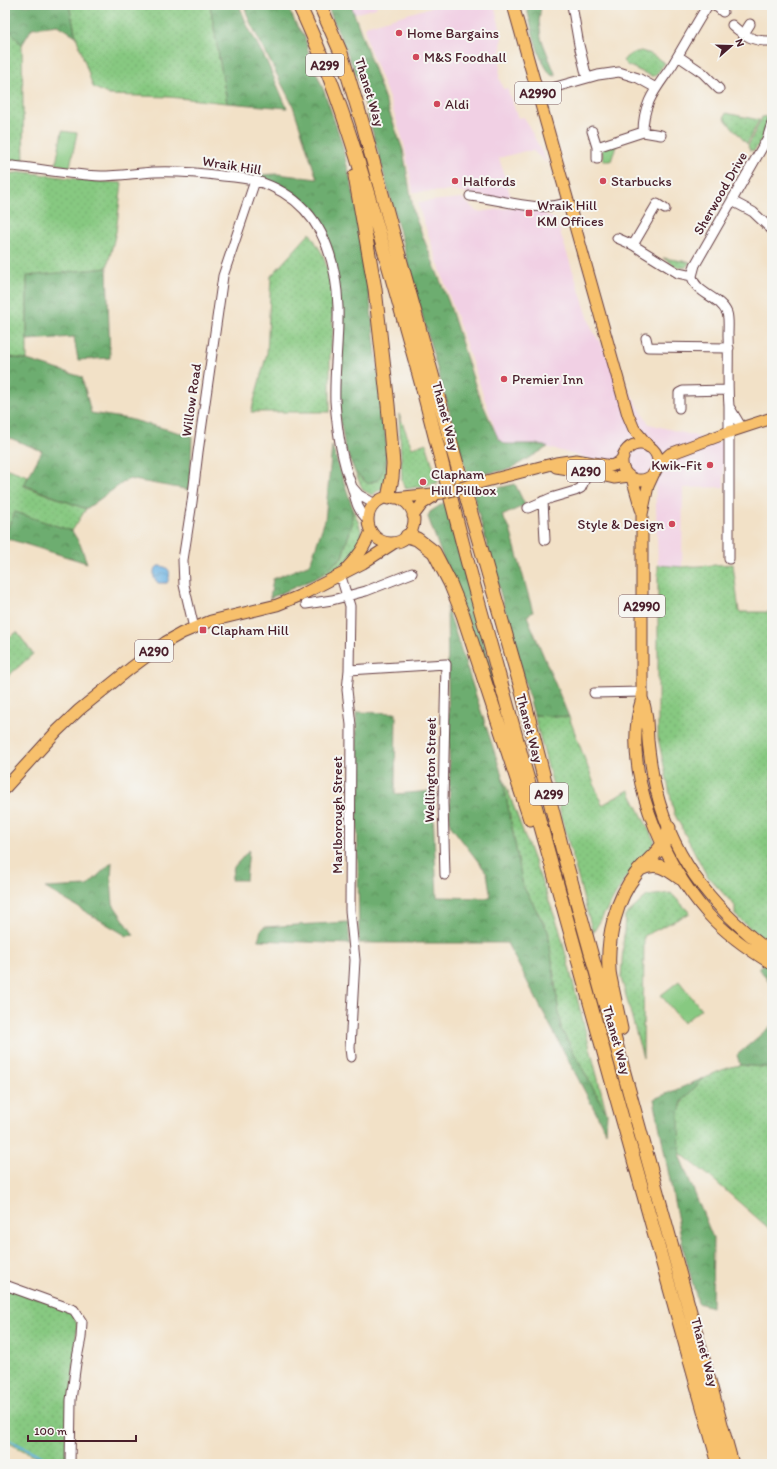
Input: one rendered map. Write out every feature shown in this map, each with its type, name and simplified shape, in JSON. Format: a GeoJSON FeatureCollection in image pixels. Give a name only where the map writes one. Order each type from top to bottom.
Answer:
{"type":"FeatureCollection","features":[{"type":"Feature","properties":{"kind":"highway","name":"Thanet Way"},"geometry":{"type":"LineString","coordinates":[[299,5],[310,28],[347,127],[370,199],[419,374],[476,594],[563,911],[675,1303],[719,1464]]}},
{"type":"Feature","properties":{"kind":"highway","name":"Thanet Way"},"geometry":{"type":"LineString","coordinates":[[320,5],[341,53],[363,125],[454,454],[520,684],[560,840],[732,1464]]}},
{"type":"Feature","properties":{"kind":"highway"},"geometry":{"type":"LineString","coordinates":[[347,127],[378,312],[393,464],[392,498]]}},
{"type":"Feature","properties":{"kind":"highway"},"geometry":{"type":"LineString","coordinates":[[407,536],[417,539],[434,552],[446,574],[457,602],[521,795],[563,911]]}},
{"type":"Feature","properties":{"kind":"highway"},"geometry":{"type":"LineString","coordinates":[[642,1138],[636,1092],[608,970],[610,940],[615,916],[626,890],[640,869],[663,846],[669,828]]}},
{"type":"Feature","properties":{"kind":"highway"},"geometry":{"type":"LineString","coordinates":[[640,869],[650,865],[661,866],[680,878]]}},
{"type":"Feature","properties":{"kind":"main road","name":"A2990"},"geometry":{"type":"LineString","coordinates":[[513,5],[628,415],[630,434],[625,454],[624,470],[630,477],[642,514]]}},
{"type":"Feature","properties":{"kind":"main road","name":"A2990"},"geometry":{"type":"LineString","coordinates":[[628,415],[637,433],[657,459],[655,470],[648,486],[642,514],[642,695],[638,712],[636,735],[639,772],[648,810],[663,846],[680,878],[694,897],[717,923],[745,946],[772,964]]}},
{"type":"Feature","properties":{"kind":"main road"},"geometry":{"type":"LineString","coordinates":[[630,477],[636,479],[646,478],[670,454],[772,418]]}},
{"type":"Feature","properties":{"kind":"main road"},"geometry":{"type":"LineString","coordinates":[[637,433],[652,445],[667,449]]}},
{"type":"Feature","properties":{"kind":"main road"},"geometry":{"type":"LineString","coordinates":[[625,454],[630,447],[640,444],[650,448],[683,449]]}},
{"type":"Feature","properties":{"kind":"main road","name":"A290"},"geometry":{"type":"LineString","coordinates":[[339,575],[359,556],[364,548],[370,526],[371,509],[381,500],[442,493],[556,463],[576,460],[611,466],[618,463],[625,454]]}},
{"type":"Feature","properties":{"kind":"main road","name":"A290"},"geometry":{"type":"LineString","coordinates":[[543,467],[566,468],[614,478],[630,477]]}},
{"type":"Feature","properties":{"kind":"main road","name":"A290"},"geometry":{"type":"LineString","coordinates":[[5,788],[56,731],[79,710],[166,642],[182,632],[211,621],[277,605],[321,586],[407,536],[414,523],[413,516],[422,504],[442,493]]}},
{"type":"Feature","properties":{"kind":"main road"},"geometry":{"type":"LineString","coordinates":[[392,498],[406,504],[413,516]]}},
{"type":"Feature","properties":{"kind":"main road"},"geometry":{"type":"LineString","coordinates":[[370,526],[375,537],[381,541],[394,543]]}},
{"type":"Feature","properties":{"kind":"main road","name":"A2990"},"geometry":{"type":"LineString","coordinates":[[642,695],[647,711],[649,756],[654,778],[669,828],[684,860],[706,892],[734,923],[772,952]]}},
{"type":"Feature","properties":{"kind":"street"},"geometry":{"type":"LineString","coordinates":[[572,5],[578,45],[587,78]]}},
{"type":"Feature","properties":{"kind":"street"},"geometry":{"type":"LineString","coordinates":[[643,132],[645,111],[648,102],[678,56],[708,5]]}},
{"type":"Feature","properties":{"kind":"street"},"geometry":{"type":"LineString","coordinates":[[715,5],[723,12]]}},
{"type":"Feature","properties":{"kind":"street"},"geometry":{"type":"LineString","coordinates":[[743,35],[750,24]]}},
{"type":"Feature","properties":{"kind":"street"},"geometry":{"type":"LineString","coordinates":[[732,25],[743,35],[760,41],[772,41]]}},
{"type":"Feature","properties":{"kind":"street"},"geometry":{"type":"LineString","coordinates":[[678,56],[703,73],[719,89]]}},
{"type":"Feature","properties":{"kind":"street"},"geometry":{"type":"LineString","coordinates":[[538,92],[587,78],[619,72],[638,78],[656,88]]}},
{"type":"Feature","properties":{"kind":"street","name":"Sherwood Drive"},"geometry":{"type":"LineString","coordinates":[[692,276],[695,264],[770,140],[772,123]]}},
{"type":"Feature","properties":{"kind":"street"},"geometry":{"type":"LineString","coordinates":[[592,131],[597,147],[597,159]]}},
{"type":"Feature","properties":{"kind":"street"},"geometry":{"type":"LineString","coordinates":[[597,147],[643,132],[661,135]]}},
{"type":"Feature","properties":{"kind":"street","name":"Wraik Hill"},"geometry":{"type":"LineString","coordinates":[[5,167],[13,166],[101,176],[155,172],[196,173],[255,180],[277,188],[287,194],[306,211],[318,228],[329,252],[335,279],[338,307],[335,380],[339,440],[347,474],[357,506],[370,526]]}},
{"type":"Feature","properties":{"kind":"street","name":"Willow Road"},"geometry":{"type":"LineString","coordinates":[[194,628],[184,585],[183,560],[223,276],[255,180]]}},
{"type":"Feature","properties":{"kind":"street"},"geometry":{"type":"LineString","coordinates":[[470,196],[540,208],[561,205],[569,202]]}},
{"type":"Feature","properties":{"kind":"street"},"geometry":{"type":"LineString","coordinates":[[732,201],[753,212],[772,230]]}},
{"type":"Feature","properties":{"kind":"street"},"geometry":{"type":"LineString","coordinates":[[633,245],[657,204],[665,209]]}},
{"type":"Feature","properties":{"kind":"street"},"geometry":{"type":"LineString","coordinates":[[617,238],[633,245],[678,272],[692,276],[695,286],[720,304],[727,313],[729,406],[729,559]]}},
{"type":"Feature","properties":{"kind":"street"},"geometry":{"type":"LineString","coordinates":[[646,338],[648,347],[728,348]]}},
{"type":"Feature","properties":{"kind":"street"},"geometry":{"type":"LineString","coordinates":[[679,408],[679,393],[683,391],[728,390]]}},
{"type":"Feature","properties":{"kind":"street"},"geometry":{"type":"LineString","coordinates":[[729,406],[742,428]]}},
{"type":"Feature","properties":{"kind":"street"},"geometry":{"type":"LineString","coordinates":[[528,508],[543,501],[581,488],[588,472]]}},
{"type":"Feature","properties":{"kind":"street"},"geometry":{"type":"LineString","coordinates":[[352,487],[359,495],[375,504]]}},
{"type":"Feature","properties":{"kind":"street"},"geometry":{"type":"LineString","coordinates":[[543,501],[545,540]]}},
{"type":"Feature","properties":{"kind":"street"},"geometry":{"type":"LineString","coordinates":[[306,604],[332,600],[366,590],[407,572]]}},
{"type":"Feature","properties":{"kind":"street","name":"Marlborough Street"},"geometry":{"type":"LineString","coordinates":[[339,575],[350,606],[349,670],[347,690],[351,725],[350,910],[355,960],[350,1048],[351,1057]]}},
{"type":"Feature","properties":{"kind":"street","name":"Wellington Street"},"geometry":{"type":"LineString","coordinates":[[349,670],[446,664],[443,803],[445,876]]}},
{"type":"Feature","properties":{"kind":"street"},"geometry":{"type":"LineString","coordinates":[[594,693],[642,695]]}},
{"type":"Feature","properties":{"kind":"street"},"geometry":{"type":"LineString","coordinates":[[5,1284],[74,1310],[82,1322],[81,1338],[71,1400],[70,1464]]}},
{"type":"Feature","properties":{"kind":"shaded area"},"geometry":{"type":"Polygon","coordinates":[[[351,5],[377,5],[376,8],[354,14],[351,5]]]}},
{"type":"Feature","properties":{"kind":"shaded area"},"geometry":{"type":"Polygon","coordinates":[[[439,5],[494,5],[502,35],[499,78],[503,89],[507,88],[518,118],[524,117],[548,164],[533,151],[525,151],[499,158],[512,201],[451,191],[413,192],[404,144],[390,101],[368,45],[365,26],[439,5]]]}},
{"type":"Feature","properties":{"kind":"shaded area"},"geometry":{"type":"Polygon","coordinates":[[[462,198],[477,212],[526,206],[556,220],[592,329],[649,424],[723,443],[724,487],[683,488],[682,567],[658,565],[655,478],[536,444],[505,444],[498,438],[418,205],[420,202],[462,198]]]}},
{"type":"Feature","properties":{"kind":"green space"},"geometry":{"type":"Polygon","coordinates":[[[5,5],[69,5],[76,36],[58,25],[32,28],[22,45],[8,28],[5,28],[5,5]]]}},
{"type":"Feature","properties":{"kind":"green space"},"geometry":{"type":"Polygon","coordinates":[[[69,5],[210,5],[227,103],[169,97],[109,95],[93,87],[76,36],[69,5]]]}},
{"type":"Feature","properties":{"kind":"green space"},"geometry":{"type":"Polygon","coordinates":[[[210,5],[239,5],[248,27],[267,62],[287,108],[227,103],[210,5]]]}},
{"type":"Feature","properties":{"kind":"green space"},"geometry":{"type":"Polygon","coordinates":[[[244,5],[287,5],[297,26],[305,37],[309,55],[324,91],[341,140],[362,231],[387,449],[384,469],[378,480],[368,484],[355,472],[345,448],[339,412],[341,318],[324,230],[315,215],[300,200],[279,187],[257,178],[257,175],[278,174],[317,179],[293,106],[249,20],[244,5]]]}},
{"type":"Feature","properties":{"kind":"green space"},"geometry":{"type":"Polygon","coordinates":[[[327,5],[351,5],[403,150],[414,214],[449,303],[477,391],[498,438],[505,444],[536,444],[548,447],[510,469],[468,477],[427,333],[359,82],[327,5]]]}},
{"type":"Feature","properties":{"kind":"green space"},"geometry":{"type":"Polygon","coordinates":[[[526,5],[541,5],[539,21],[541,38],[556,76],[551,75],[538,51],[526,5]]]}},
{"type":"Feature","properties":{"kind":"green space"},"geometry":{"type":"Polygon","coordinates":[[[5,28],[8,28],[22,45],[24,165],[5,165],[5,28]]]}},
{"type":"Feature","properties":{"kind":"green space"},"geometry":{"type":"Polygon","coordinates":[[[641,51],[651,54],[665,63],[655,76],[651,76],[627,65],[623,61],[631,54],[641,51]]]}},
{"type":"Feature","properties":{"kind":"green space"},"geometry":{"type":"Polygon","coordinates":[[[726,113],[759,120],[747,144],[724,118],[726,113]]]}},
{"type":"Feature","properties":{"kind":"green space"},"geometry":{"type":"Polygon","coordinates":[[[771,116],[769,126],[762,139],[754,151],[750,150],[748,146],[762,117],[771,116]]]}},
{"type":"Feature","properties":{"kind":"green space"},"geometry":{"type":"Polygon","coordinates":[[[62,131],[77,133],[70,167],[56,164],[62,131]]]}},
{"type":"Feature","properties":{"kind":"green space"},"geometry":{"type":"Polygon","coordinates":[[[617,143],[611,161],[603,161],[602,148],[617,143]]]}},
{"type":"Feature","properties":{"kind":"green space"},"geometry":{"type":"Polygon","coordinates":[[[24,172],[91,181],[122,183],[116,232],[107,268],[27,277],[27,360],[5,356],[5,174],[24,172]]]}},
{"type":"Feature","properties":{"kind":"green space"},"geometry":{"type":"Polygon","coordinates":[[[310,233],[323,255],[332,285],[333,332],[330,355],[330,412],[251,412],[267,353],[271,276],[310,233]]]}},
{"type":"Feature","properties":{"kind":"green space"},"geometry":{"type":"Polygon","coordinates":[[[663,258],[690,262],[686,267],[679,268],[663,258]]]}},
{"type":"Feature","properties":{"kind":"green space"},"geometry":{"type":"Polygon","coordinates":[[[107,268],[110,358],[78,360],[74,337],[27,340],[27,276],[107,268]]]}},
{"type":"Feature","properties":{"kind":"green space"},"geometry":{"type":"Polygon","coordinates":[[[5,356],[27,360],[82,377],[91,413],[129,419],[192,436],[190,490],[128,479],[86,509],[24,485],[42,451],[5,436],[5,356]]]}},
{"type":"Feature","properties":{"kind":"green space"},"geometry":{"type":"Polygon","coordinates":[[[399,414],[412,448],[426,443],[438,483],[406,489],[402,481],[399,414]]]}},
{"type":"Feature","properties":{"kind":"green space"},"geometry":{"type":"Polygon","coordinates":[[[332,446],[352,506],[352,524],[342,557],[316,578],[270,598],[273,579],[310,564],[325,520],[332,446]]]}},
{"type":"Feature","properties":{"kind":"green space"},"geometry":{"type":"Polygon","coordinates":[[[387,449],[387,474],[382,488],[372,495],[363,490],[355,472],[368,484],[387,449]]]}},
{"type":"Feature","properties":{"kind":"green space"},"geometry":{"type":"Polygon","coordinates":[[[5,468],[28,476],[24,486],[86,509],[72,531],[15,512],[5,534],[5,468]]]}},
{"type":"Feature","properties":{"kind":"green space"},"geometry":{"type":"Polygon","coordinates":[[[515,484],[525,505],[502,516],[510,529],[533,612],[527,616],[569,717],[534,715],[473,494],[515,484]]]}},
{"type":"Feature","properties":{"kind":"green space"},"geometry":{"type":"Polygon","coordinates":[[[445,502],[511,738],[531,801],[428,517],[430,512],[445,502]]]}},
{"type":"Feature","properties":{"kind":"green space"},"geometry":{"type":"Polygon","coordinates":[[[352,506],[362,536],[358,550],[345,562],[330,572],[316,578],[342,557],[352,524],[352,506]]]}},
{"type":"Feature","properties":{"kind":"green space"},"geometry":{"type":"Polygon","coordinates":[[[15,512],[72,531],[80,544],[87,563],[5,538],[5,534],[15,512]]]}},
{"type":"Feature","properties":{"kind":"green space"},"geometry":{"type":"Polygon","coordinates":[[[733,564],[739,612],[772,612],[772,944],[752,930],[735,915],[735,906],[707,876],[674,813],[658,738],[658,565],[682,567],[733,564]]]}},
{"type":"Feature","properties":{"kind":"green space"},"geometry":{"type":"Polygon","coordinates":[[[447,607],[502,775],[523,886],[548,931],[561,1029],[607,1114],[606,1132],[507,943],[359,943],[356,712],[396,713],[395,794],[432,791],[437,897],[491,898],[487,873],[450,825],[447,607]]]}},
{"type":"Feature","properties":{"kind":"green space"},"geometry":{"type":"Polygon","coordinates":[[[17,632],[33,654],[5,679],[5,640],[17,632]]]}},
{"type":"Feature","properties":{"kind":"green space"},"geometry":{"type":"Polygon","coordinates":[[[534,715],[569,717],[602,805],[629,790],[655,842],[625,879],[593,933],[534,715]]]}},
{"type":"Feature","properties":{"kind":"green space"},"geometry":{"type":"Polygon","coordinates":[[[502,775],[559,928],[607,1114],[561,1029],[548,931],[523,886],[502,775]]]}},
{"type":"Feature","properties":{"kind":"green space"},"geometry":{"type":"Polygon","coordinates":[[[249,850],[246,880],[231,880],[234,867],[249,850]]]}},
{"type":"Feature","properties":{"kind":"green space"},"geometry":{"type":"Polygon","coordinates":[[[112,862],[111,880],[113,904],[134,935],[127,936],[45,888],[87,886],[112,862]]]}},
{"type":"Feature","properties":{"kind":"green space"},"geometry":{"type":"Polygon","coordinates":[[[671,893],[690,913],[644,936],[643,1058],[621,978],[625,916],[647,896],[671,893]]]}},
{"type":"Feature","properties":{"kind":"green space"},"geometry":{"type":"Polygon","coordinates":[[[348,922],[350,944],[258,940],[261,930],[264,927],[348,922]]]}},
{"type":"Feature","properties":{"kind":"green space"},"geometry":{"type":"Polygon","coordinates":[[[772,957],[772,987],[759,968],[772,957]]]}},
{"type":"Feature","properties":{"kind":"green space"},"geometry":{"type":"Polygon","coordinates":[[[679,981],[701,1009],[683,1023],[661,995],[679,981]]]}},
{"type":"Feature","properties":{"kind":"green space"},"geometry":{"type":"Polygon","coordinates":[[[772,1025],[772,1068],[740,1065],[737,1055],[772,1025]]]}},
{"type":"Feature","properties":{"kind":"green space"},"geometry":{"type":"Polygon","coordinates":[[[740,1065],[772,1068],[772,1231],[708,1175],[680,1153],[678,1117],[682,1102],[687,1094],[702,1080],[711,1075],[730,1067],[740,1065]]]}},
{"type":"Feature","properties":{"kind":"green space"},"geometry":{"type":"Polygon","coordinates":[[[704,1078],[682,1101],[679,1114],[680,1157],[713,1238],[712,1307],[698,1303],[684,1252],[654,1099],[704,1078]]]}},
{"type":"Feature","properties":{"kind":"green space"},"geometry":{"type":"Polygon","coordinates":[[[5,1287],[69,1310],[77,1323],[67,1464],[42,1458],[5,1441],[5,1287]]]}},
{"type":"Feature","properties":{"kind":"water"},"geometry":{"type":"Polygon","coordinates":[[[158,566],[165,567],[169,571],[170,573],[167,583],[158,583],[154,578],[154,570],[158,566]]]}},
{"type":"Feature","properties":{"kind":"waterway"},"geometry":{"type":"LineString","coordinates":[[5,1438],[57,1464]]}},
{"type":"Feature","properties":{"kind":"place","name":"Home Bargains"},"geometry":{"type":"Point","coordinates":[399,33]}},
{"type":"Feature","properties":{"kind":"place","name":"M&S Foodhall"},"geometry":{"type":"Point","coordinates":[416,57]}},
{"type":"Feature","properties":{"kind":"place","name":"Aldi"},"geometry":{"type":"Point","coordinates":[437,104]}},
{"type":"Feature","properties":{"kind":"place","name":"Halfords"},"geometry":{"type":"Point","coordinates":[455,181]}},
{"type":"Feature","properties":{"kind":"place","name":"Starbucks"},"geometry":{"type":"Point","coordinates":[603,181]}},
{"type":"Feature","properties":{"kind":"place","name":"Wraik Hill KM Offices"},"geometry":{"type":"Point","coordinates":[529,213]}},
{"type":"Feature","properties":{"kind":"place","name":"Premier Inn"},"geometry":{"type":"Point","coordinates":[504,379]}},
{"type":"Feature","properties":{"kind":"place","name":"Kwik-Fit"},"geometry":{"type":"Point","coordinates":[710,465]}},
{"type":"Feature","properties":{"kind":"place","name":"Clapham Hill Pillbox"},"geometry":{"type":"Point","coordinates":[423,482]}},
{"type":"Feature","properties":{"kind":"place","name":"Style & Design"},"geometry":{"type":"Point","coordinates":[672,524]}},
{"type":"Feature","properties":{"kind":"place","name":"Clapham Hill"},"geometry":{"type":"Point","coordinates":[203,630]}}]}
